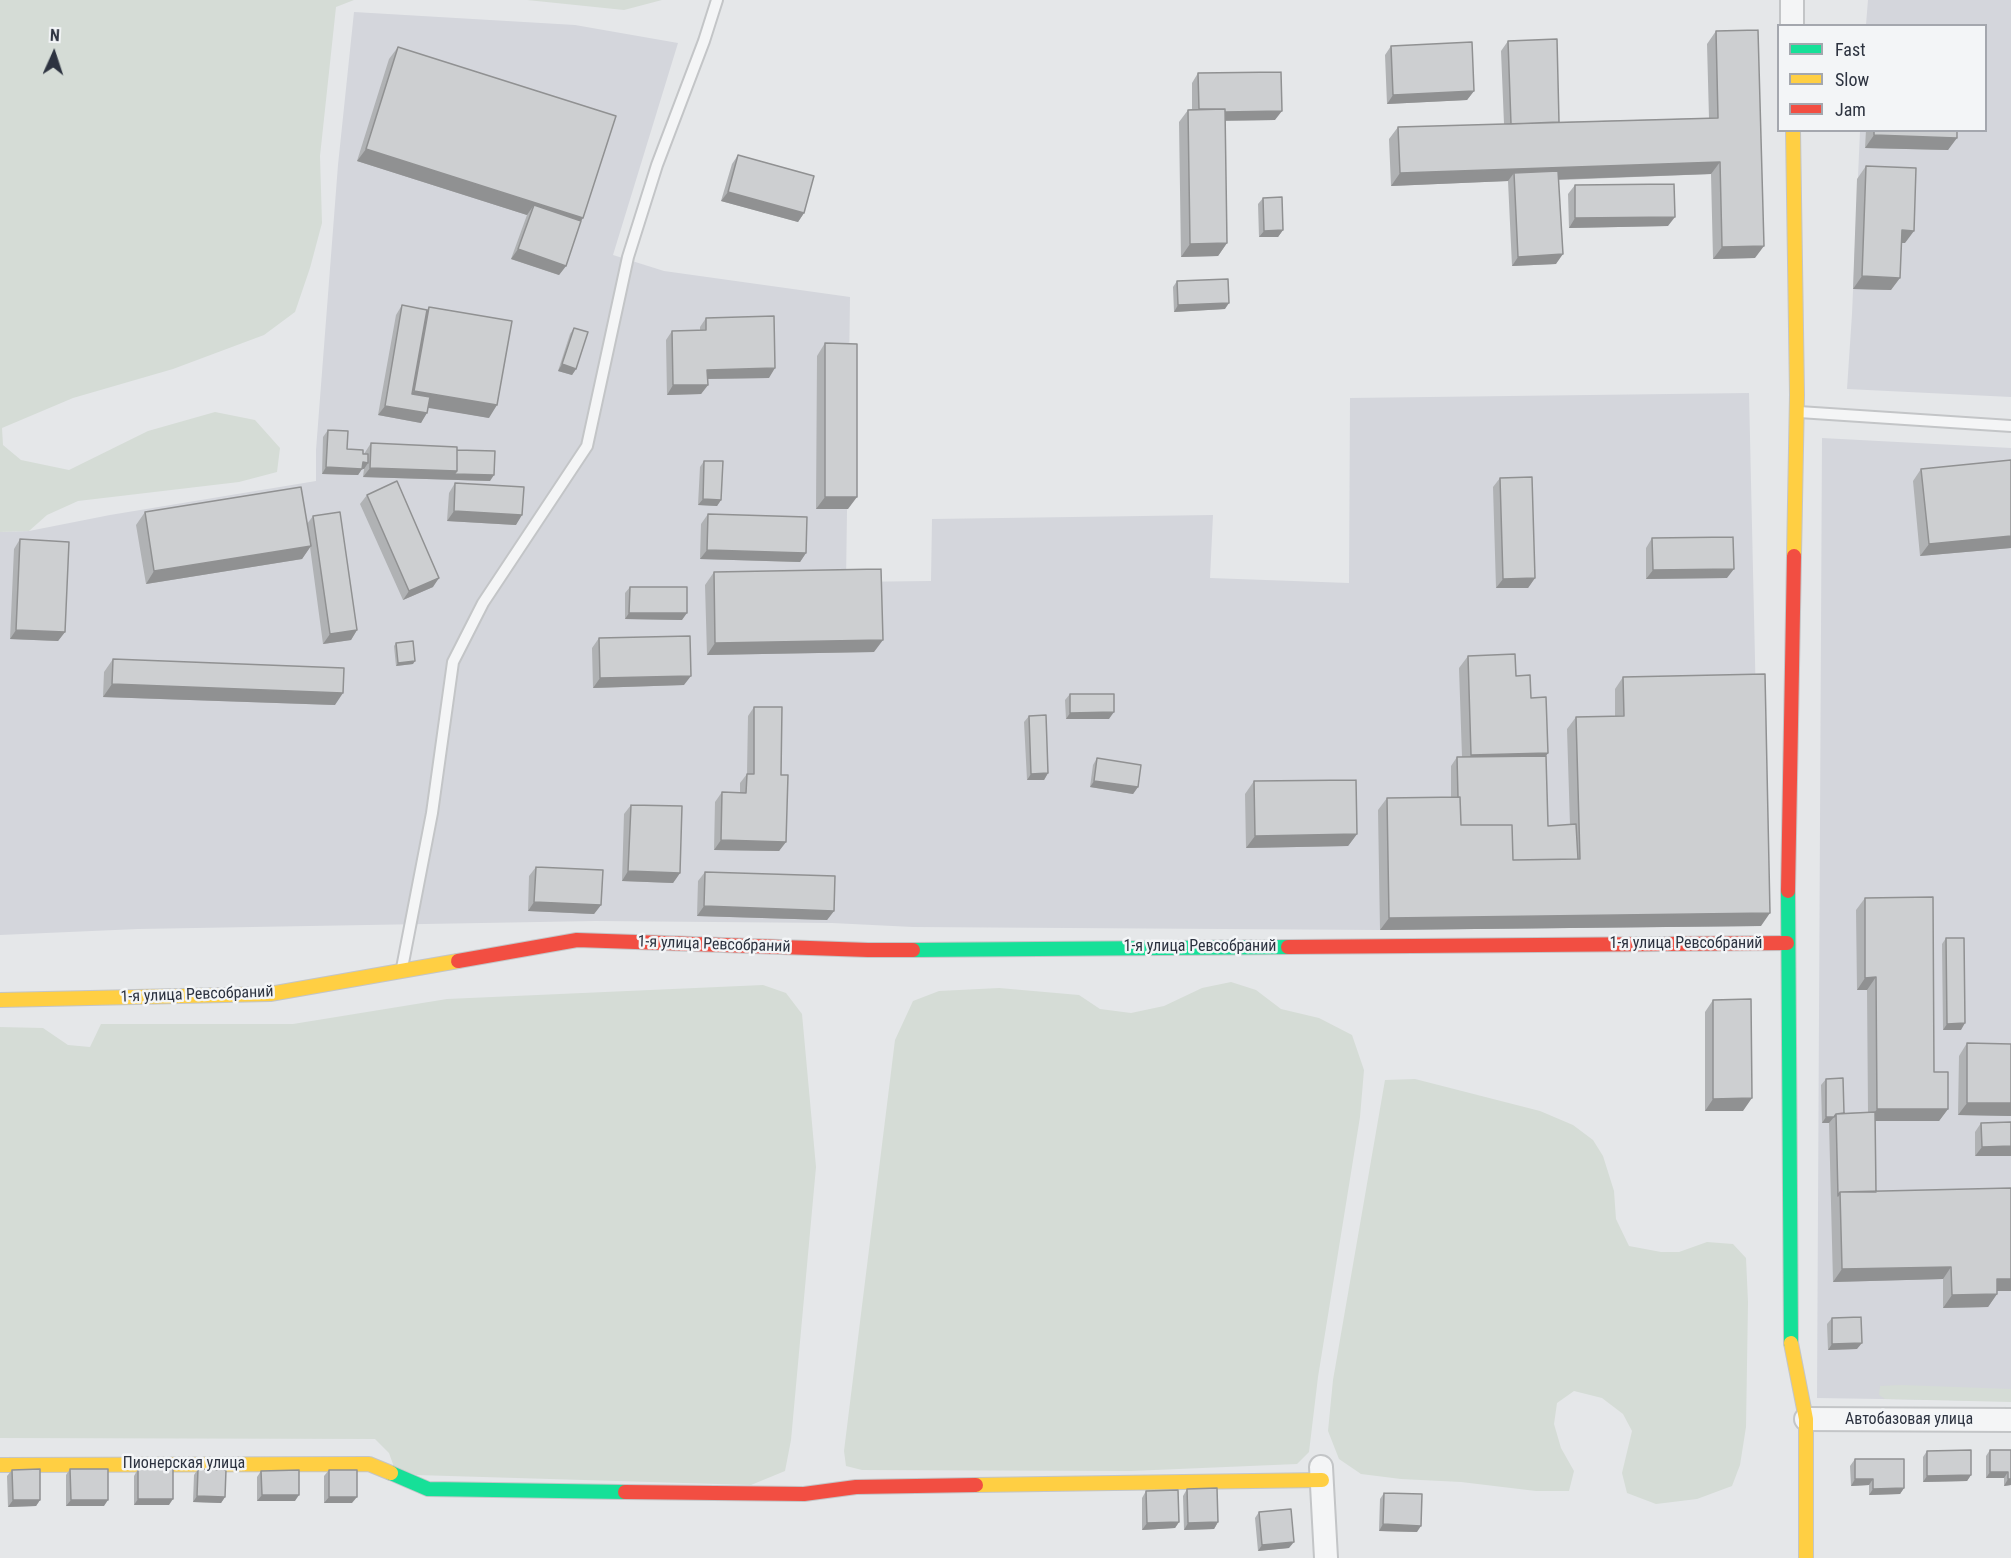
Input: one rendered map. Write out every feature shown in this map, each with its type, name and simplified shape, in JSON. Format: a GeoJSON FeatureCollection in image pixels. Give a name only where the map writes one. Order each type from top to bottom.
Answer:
{"type":"FeatureCollection","features":[{"type":"Feature","properties":{"kind":"street"},"geometry":{"type":"LineString","coordinates":[[1792,0],[1792,24]]}},
{"type":"Feature","properties":{"kind":"street"},"geometry":{"type":"LineString","coordinates":[[1793,132],[1797,412],[1788,943],[1790,1340],[1806,1419],[1806,1558]]}},
{"type":"Feature","properties":{"kind":"street","name":"1-я улица Ревсобраний"},"geometry":{"type":"LineString","coordinates":[[0,1000],[270,994],[577,940],[868,950],[1788,943]]}},
{"type":"Feature","properties":{"kind":"street","name":"Автобазовая улица"},"geometry":{"type":"LineString","coordinates":[[1806,1419],[2011,1420]]}},
{"type":"Feature","properties":{"kind":"street","name":"Пионерская улица"},"geometry":{"type":"LineString","coordinates":[[0,1465],[369,1464],[428,1489],[804,1494],[856,1486],[1322,1473]]}},
{"type":"Feature","properties":{"kind":"street"},"geometry":{"type":"LineString","coordinates":[[1322,1473],[1326,1558]]}},
{"type":"Feature","properties":{"kind":"lane"},"geometry":{"type":"LineString","coordinates":[[401,971],[432,813],[453,662],[483,603],[587,446],[628,257],[657,165],[717,0]]}},
{"type":"Feature","properties":{"kind":"lane"},"geometry":{"type":"LineString","coordinates":[[1797,412],[2011,426]]}},
{"type":"Feature","properties":{"kind":"shaded area"},"geometry":{"type":"Polygon","coordinates":[[[0,0],[354,0],[336,7],[320,156],[322,223],[295,312],[264,335],[173,369],[73,398],[2,428],[3,445],[21,460],[69,470],[148,431],[215,412],[255,420],[280,448],[277,472],[239,482],[78,501],[47,515],[29,531],[0,532],[0,0]]]}},
{"type":"Feature","properties":{"kind":"shaded area"},"geometry":{"type":"Polygon","coordinates":[[[527,0],[662,0],[624,10],[527,0]]]}},
{"type":"Feature","properties":{"kind":"shaded area"},"geometry":{"type":"Polygon","coordinates":[[[1868,0],[2011,0],[2011,397],[1847,389],[1860,132],[1987,132],[1987,24],[1866,24],[1868,0]]]}},
{"type":"Feature","properties":{"kind":"shaded area"},"geometry":{"type":"Polygon","coordinates":[[[354,12],[575,25],[678,43],[613,255],[664,271],[850,297],[846,582],[931,581],[932,519],[1213,515],[1210,578],[1349,583],[1350,398],[1749,393],[1761,926],[1380,930],[913,927],[832,923],[596,921],[138,929],[0,935],[0,532],[29,531],[110,515],[316,481],[316,450],[338,165],[354,12]]]}},
{"type":"Feature","properties":{"kind":"shaded area"},"geometry":{"type":"Polygon","coordinates":[[[1822,438],[2011,448],[2011,1401],[1817,1398],[1822,438]]]}},
{"type":"Feature","properties":{"kind":"shaded area"},"geometry":{"type":"Polygon","coordinates":[[[1231,982],[1256,990],[1281,1009],[1319,1018],[1352,1035],[1364,1070],[1360,1117],[1318,1377],[1309,1452],[1297,1464],[1131,1471],[862,1470],[846,1466],[844,1451],[895,1040],[913,1001],[939,991],[999,988],[1079,995],[1100,1009],[1131,1013],[1164,1006],[1202,988],[1231,982]]]}},
{"type":"Feature","properties":{"kind":"shaded area"},"geometry":{"type":"Polygon","coordinates":[[[763,985],[786,993],[802,1014],[816,1167],[791,1440],[785,1471],[751,1485],[416,1475],[394,1467],[389,1453],[375,1439],[0,1438],[0,1027],[43,1028],[68,1045],[90,1047],[101,1024],[293,1024],[447,999],[763,985]]]}},
{"type":"Feature","properties":{"kind":"shaded area"},"geometry":{"type":"Polygon","coordinates":[[[1415,1079],[1540,1111],[1573,1125],[1593,1140],[1603,1156],[1614,1191],[1616,1219],[1629,1246],[1661,1252],[1679,1252],[1707,1242],[1733,1244],[1746,1258],[1748,1302],[1746,1427],[1740,1465],[1732,1486],[1697,1499],[1656,1504],[1627,1493],[1622,1473],[1632,1431],[1623,1414],[1602,1398],[1574,1391],[1557,1403],[1554,1424],[1561,1448],[1574,1471],[1569,1491],[1536,1491],[1361,1474],[1339,1459],[1328,1431],[1333,1380],[1385,1080],[1415,1079]]]}},
{"type":"Feature","properties":{"kind":"shaded area"},"geometry":{"type":"Polygon","coordinates":[[[1880,1386],[2011,1389],[2011,1402],[1885,1399],[1879,1395],[1880,1386]]]}},
{"type":"Feature","properties":{"kind":"building"},"geometry":{"type":"Polygon","coordinates":[[[1758,30],[1764,246],[1722,247],[1720,162],[1400,173],[1398,127],[1718,118],[1716,31],[1758,30]]]}},
{"type":"Feature","properties":{"kind":"building"},"geometry":{"type":"Polygon","coordinates":[[[1557,39],[1559,122],[1511,124],[1508,41],[1557,39]]]}},
{"type":"Feature","properties":{"kind":"building"},"geometry":{"type":"Polygon","coordinates":[[[1472,42],[1474,91],[1393,95],[1391,46],[1472,42]]]}},
{"type":"Feature","properties":{"kind":"building"},"geometry":{"type":"Polygon","coordinates":[[[398,47],[616,116],[583,218],[366,149],[398,47]]]}},
{"type":"Feature","properties":{"kind":"building"},"geometry":{"type":"Polygon","coordinates":[[[1281,72],[1282,111],[1225,112],[1225,109],[1199,109],[1198,73],[1281,72]]]}},
{"type":"Feature","properties":{"kind":"building"},"geometry":{"type":"Polygon","coordinates":[[[1225,109],[1227,243],[1190,244],[1188,110],[1225,109]]]}},
{"type":"Feature","properties":{"kind":"building"},"geometry":{"type":"Polygon","coordinates":[[[1874,132],[1957,132],[1957,138],[1874,135],[1874,132]]]}},
{"type":"Feature","properties":{"kind":"building"},"geometry":{"type":"Polygon","coordinates":[[[738,155],[814,176],[804,213],[728,192],[738,155]]]}},
{"type":"Feature","properties":{"kind":"building"},"geometry":{"type":"Polygon","coordinates":[[[1866,166],[1916,168],[1914,231],[1902,230],[1900,278],[1862,276],[1866,166]]]}},
{"type":"Feature","properties":{"kind":"building"},"geometry":{"type":"Polygon","coordinates":[[[1558,171],[1563,254],[1518,257],[1514,173],[1558,171]]]}},
{"type":"Feature","properties":{"kind":"building"},"geometry":{"type":"Polygon","coordinates":[[[1674,184],[1675,217],[1575,218],[1575,185],[1674,184]]]}},
{"type":"Feature","properties":{"kind":"building"},"geometry":{"type":"Polygon","coordinates":[[[1282,197],[1283,230],[1264,231],[1263,198],[1282,197]]]}},
{"type":"Feature","properties":{"kind":"building"},"geometry":{"type":"Polygon","coordinates":[[[534,205],[581,221],[566,266],[518,249],[534,205]]]}},
{"type":"Feature","properties":{"kind":"building"},"geometry":{"type":"Polygon","coordinates":[[[1228,279],[1229,303],[1178,305],[1177,281],[1228,279]]]}},
{"type":"Feature","properties":{"kind":"building"},"geometry":{"type":"Polygon","coordinates":[[[402,305],[427,310],[412,394],[430,397],[427,413],[385,406],[402,305]]]}},
{"type":"Feature","properties":{"kind":"building"},"geometry":{"type":"Polygon","coordinates":[[[429,307],[512,321],[497,405],[414,391],[429,307]]]}},
{"type":"Feature","properties":{"kind":"building"},"geometry":{"type":"Polygon","coordinates":[[[774,316],[775,368],[707,370],[708,385],[673,385],[672,331],[706,330],[706,318],[774,316]]]}},
{"type":"Feature","properties":{"kind":"building"},"geometry":{"type":"Polygon","coordinates":[[[574,328],[588,332],[576,369],[562,364],[574,328]]]}},
{"type":"Feature","properties":{"kind":"building"},"geometry":{"type":"Polygon","coordinates":[[[825,343],[857,344],[857,497],[825,497],[825,343]]]}},
{"type":"Feature","properties":{"kind":"building"},"geometry":{"type":"Polygon","coordinates":[[[328,430],[348,431],[347,449],[363,450],[363,454],[368,454],[368,463],[363,462],[362,469],[326,467],[328,430]]]}},
{"type":"Feature","properties":{"kind":"building"},"geometry":{"type":"Polygon","coordinates":[[[371,443],[457,447],[457,471],[370,468],[371,443]]]}},
{"type":"Feature","properties":{"kind":"building"},"geometry":{"type":"Polygon","coordinates":[[[457,450],[495,451],[494,475],[454,474],[457,471],[457,450]]]}},
{"type":"Feature","properties":{"kind":"building"},"geometry":{"type":"Polygon","coordinates":[[[2011,460],[2011,536],[1929,544],[1921,469],[2011,460]]]}},
{"type":"Feature","properties":{"kind":"building"},"geometry":{"type":"Polygon","coordinates":[[[704,461],[723,461],[721,500],[703,499],[704,461]]]}},
{"type":"Feature","properties":{"kind":"building"},"geometry":{"type":"Polygon","coordinates":[[[1532,477],[1535,578],[1503,579],[1500,478],[1532,477]]]}},
{"type":"Feature","properties":{"kind":"building"},"geometry":{"type":"Polygon","coordinates":[[[397,481],[439,578],[409,591],[367,495],[397,481]]]}},
{"type":"Feature","properties":{"kind":"building"},"geometry":{"type":"Polygon","coordinates":[[[455,483],[524,487],[522,515],[454,511],[455,483]]]}},
{"type":"Feature","properties":{"kind":"building"},"geometry":{"type":"Polygon","coordinates":[[[301,487],[311,546],[154,571],[145,512],[301,487]]]}},
{"type":"Feature","properties":{"kind":"building"},"geometry":{"type":"Polygon","coordinates":[[[340,512],[357,630],[330,634],[313,516],[340,512]]]}},
{"type":"Feature","properties":{"kind":"building"},"geometry":{"type":"Polygon","coordinates":[[[708,514],[807,517],[806,553],[707,550],[708,514]]]}},
{"type":"Feature","properties":{"kind":"building"},"geometry":{"type":"Polygon","coordinates":[[[1733,537],[1734,569],[1653,570],[1652,538],[1733,537]]]}},
{"type":"Feature","properties":{"kind":"building"},"geometry":{"type":"Polygon","coordinates":[[[20,539],[69,542],[65,632],[16,630],[20,539]]]}},
{"type":"Feature","properties":{"kind":"building"},"geometry":{"type":"Polygon","coordinates":[[[881,569],[883,640],[715,643],[714,572],[881,569]]]}},
{"type":"Feature","properties":{"kind":"building"},"geometry":{"type":"Polygon","coordinates":[[[630,587],[687,587],[687,613],[629,613],[630,587]]]}},
{"type":"Feature","properties":{"kind":"building"},"geometry":{"type":"Polygon","coordinates":[[[690,636],[691,676],[600,678],[599,638],[690,636]]]}},
{"type":"Feature","properties":{"kind":"building"},"geometry":{"type":"Polygon","coordinates":[[[413,641],[415,661],[398,663],[396,643],[413,641]]]}},
{"type":"Feature","properties":{"kind":"building"},"geometry":{"type":"Polygon","coordinates":[[[1515,654],[1516,676],[1530,675],[1531,698],[1546,697],[1548,753],[1471,755],[1468,656],[1515,654]]]}},
{"type":"Feature","properties":{"kind":"building"},"geometry":{"type":"Polygon","coordinates":[[[113,659],[344,668],[343,693],[112,684],[113,659]]]}},
{"type":"Feature","properties":{"kind":"building"},"geometry":{"type":"Polygon","coordinates":[[[1765,674],[1770,913],[1389,918],[1387,798],[1460,797],[1461,825],[1512,825],[1513,860],[1580,859],[1576,717],[1624,716],[1623,677],[1765,674]]]}},
{"type":"Feature","properties":{"kind":"building"},"geometry":{"type":"Polygon","coordinates":[[[1070,694],[1114,694],[1114,712],[1070,713],[1070,694]]]}},
{"type":"Feature","properties":{"kind":"building"},"geometry":{"type":"Polygon","coordinates":[[[754,707],[782,707],[781,775],[788,775],[786,842],[721,840],[722,792],[746,793],[747,774],[754,774],[754,707]]]}},
{"type":"Feature","properties":{"kind":"building"},"geometry":{"type":"Polygon","coordinates":[[[1046,715],[1048,773],[1031,774],[1029,716],[1046,715]]]}},
{"type":"Feature","properties":{"kind":"building"},"geometry":{"type":"Polygon","coordinates":[[[1546,756],[1548,826],[1576,824],[1578,859],[1513,860],[1512,825],[1461,825],[1457,757],[1546,756]]]}},
{"type":"Feature","properties":{"kind":"building"},"geometry":{"type":"Polygon","coordinates":[[[1097,758],[1141,765],[1138,787],[1094,781],[1097,758]]]}},
{"type":"Feature","properties":{"kind":"building"},"geometry":{"type":"Polygon","coordinates":[[[1356,780],[1357,834],[1255,836],[1254,781],[1356,780]]]}},
{"type":"Feature","properties":{"kind":"building"},"geometry":{"type":"Polygon","coordinates":[[[631,805],[682,806],[680,873],[628,871],[631,805]]]}},
{"type":"Feature","properties":{"kind":"building"},"geometry":{"type":"Polygon","coordinates":[[[536,867],[603,870],[601,905],[534,902],[536,867]]]}},
{"type":"Feature","properties":{"kind":"building"},"geometry":{"type":"Polygon","coordinates":[[[705,872],[835,876],[834,911],[704,906],[705,872]]]}},
{"type":"Feature","properties":{"kind":"building"},"geometry":{"type":"Polygon","coordinates":[[[1933,897],[1934,1072],[1948,1072],[1948,1109],[1877,1109],[1876,977],[1865,978],[1865,898],[1933,897]]]}},
{"type":"Feature","properties":{"kind":"building"},"geometry":{"type":"Polygon","coordinates":[[[1946,938],[1964,938],[1965,1023],[1947,1024],[1946,938]]]}},
{"type":"Feature","properties":{"kind":"building"},"geometry":{"type":"Polygon","coordinates":[[[1751,999],[1752,1098],[1713,1099],[1713,1000],[1751,999]]]}},
{"type":"Feature","properties":{"kind":"building"},"geometry":{"type":"Polygon","coordinates":[[[1967,1043],[2011,1044],[2011,1103],[1967,1103],[1967,1043]]]}},
{"type":"Feature","properties":{"kind":"building"},"geometry":{"type":"Polygon","coordinates":[[[1843,1078],[1844,1113],[1826,1117],[1826,1079],[1843,1078]]]}},
{"type":"Feature","properties":{"kind":"building"},"geometry":{"type":"Polygon","coordinates":[[[1875,1112],[1876,1192],[1840,1192],[1838,1196],[1836,1114],[1875,1112]]]}},
{"type":"Feature","properties":{"kind":"building"},"geometry":{"type":"Polygon","coordinates":[[[2011,1122],[2011,1146],[1982,1147],[1981,1123],[2011,1122]]]}},
{"type":"Feature","properties":{"kind":"building"},"geometry":{"type":"Polygon","coordinates":[[[2011,1188],[2011,1279],[1997,1279],[1997,1294],[1952,1295],[1951,1267],[1842,1269],[1840,1192],[2011,1188]]]}},
{"type":"Feature","properties":{"kind":"building"},"geometry":{"type":"Polygon","coordinates":[[[1861,1317],[1862,1343],[1832,1344],[1832,1318],[1861,1317]]]}},
{"type":"Feature","properties":{"kind":"building"},"geometry":{"type":"Polygon","coordinates":[[[1971,1450],[1971,1475],[1927,1476],[1927,1451],[1971,1450]]]}},
{"type":"Feature","properties":{"kind":"building"},"geometry":{"type":"Polygon","coordinates":[[[1990,1450],[2011,1450],[2011,1479],[2008,1479],[2008,1472],[1990,1472],[1990,1450]]]}},
{"type":"Feature","properties":{"kind":"building"},"geometry":{"type":"Polygon","coordinates":[[[1855,1459],[1904,1459],[1904,1488],[1873,1489],[1873,1479],[1855,1479],[1855,1459]]]}},
{"type":"Feature","properties":{"kind":"building"},"geometry":{"type":"Polygon","coordinates":[[[40,1469],[40,1500],[13,1500],[12,1470],[40,1469]]]}},
{"type":"Feature","properties":{"kind":"building"},"geometry":{"type":"Polygon","coordinates":[[[70,1469],[108,1469],[108,1500],[71,1500],[70,1469]]]}},
{"type":"Feature","properties":{"kind":"building"},"geometry":{"type":"Polygon","coordinates":[[[138,1469],[173,1469],[173,1499],[138,1499],[138,1469]]]}},
{"type":"Feature","properties":{"kind":"building"},"geometry":{"type":"Polygon","coordinates":[[[198,1469],[226,1470],[225,1497],[197,1496],[198,1469]]]}},
{"type":"Feature","properties":{"kind":"building"},"geometry":{"type":"Polygon","coordinates":[[[299,1470],[299,1495],[262,1495],[261,1471],[299,1470]]]}},
{"type":"Feature","properties":{"kind":"building"},"geometry":{"type":"Polygon","coordinates":[[[329,1470],[357,1470],[357,1497],[329,1497],[329,1470]]]}},
{"type":"Feature","properties":{"kind":"building"},"geometry":{"type":"Polygon","coordinates":[[[1217,1488],[1218,1522],[1188,1523],[1187,1489],[1217,1488]]]}},
{"type":"Feature","properties":{"kind":"building"},"geometry":{"type":"Polygon","coordinates":[[[1178,1490],[1179,1522],[1147,1523],[1146,1491],[1178,1490]]]}},
{"type":"Feature","properties":{"kind":"building"},"geometry":{"type":"Polygon","coordinates":[[[1384,1493],[1422,1494],[1421,1526],[1383,1524],[1384,1493]]]}},
{"type":"Feature","properties":{"kind":"building"},"geometry":{"type":"Polygon","coordinates":[[[1291,1509],[1294,1542],[1262,1545],[1259,1512],[1291,1509]]]}},
{"type":"Feature","properties":{"kind":"traffic: fast"},"geometry":{"type":"LineString","coordinates":[[1788,891],[1791,1343]]}},
{"type":"Feature","properties":{"kind":"traffic: fast"},"geometry":{"type":"LineString","coordinates":[[913,950],[1288,947]]}},
{"type":"Feature","properties":{"kind":"traffic: fast"},"geometry":{"type":"LineString","coordinates":[[391,1473],[428,1489],[625,1492]]}},
{"type":"Feature","properties":{"kind":"traffic: slow"},"geometry":{"type":"LineString","coordinates":[[1793,132],[1797,395],[1794,556]]}},
{"type":"Feature","properties":{"kind":"traffic: slow"},"geometry":{"type":"LineString","coordinates":[[0,1000],[270,994],[458,961]]}},
{"type":"Feature","properties":{"kind":"traffic: slow"},"geometry":{"type":"LineString","coordinates":[[1791,1343],[1806,1419],[1806,1558]]}},
{"type":"Feature","properties":{"kind":"traffic: slow"},"geometry":{"type":"LineString","coordinates":[[0,1465],[369,1464],[391,1473]]}},
{"type":"Feature","properties":{"kind":"traffic: slow"},"geometry":{"type":"LineString","coordinates":[[976,1485],[1322,1480]]}},
{"type":"Feature","properties":{"kind":"traffic: jam"},"geometry":{"type":"LineString","coordinates":[[1788,891],[1794,556]]}},
{"type":"Feature","properties":{"kind":"traffic: jam"},"geometry":{"type":"LineString","coordinates":[[458,961],[577,940],[913,950]]}},
{"type":"Feature","properties":{"kind":"traffic: jam"},"geometry":{"type":"LineString","coordinates":[[1288,947],[1787,943]]}},
{"type":"Feature","properties":{"kind":"traffic: jam"},"geometry":{"type":"LineString","coordinates":[[625,1492],[804,1494],[856,1487],[976,1485]]}}]}
